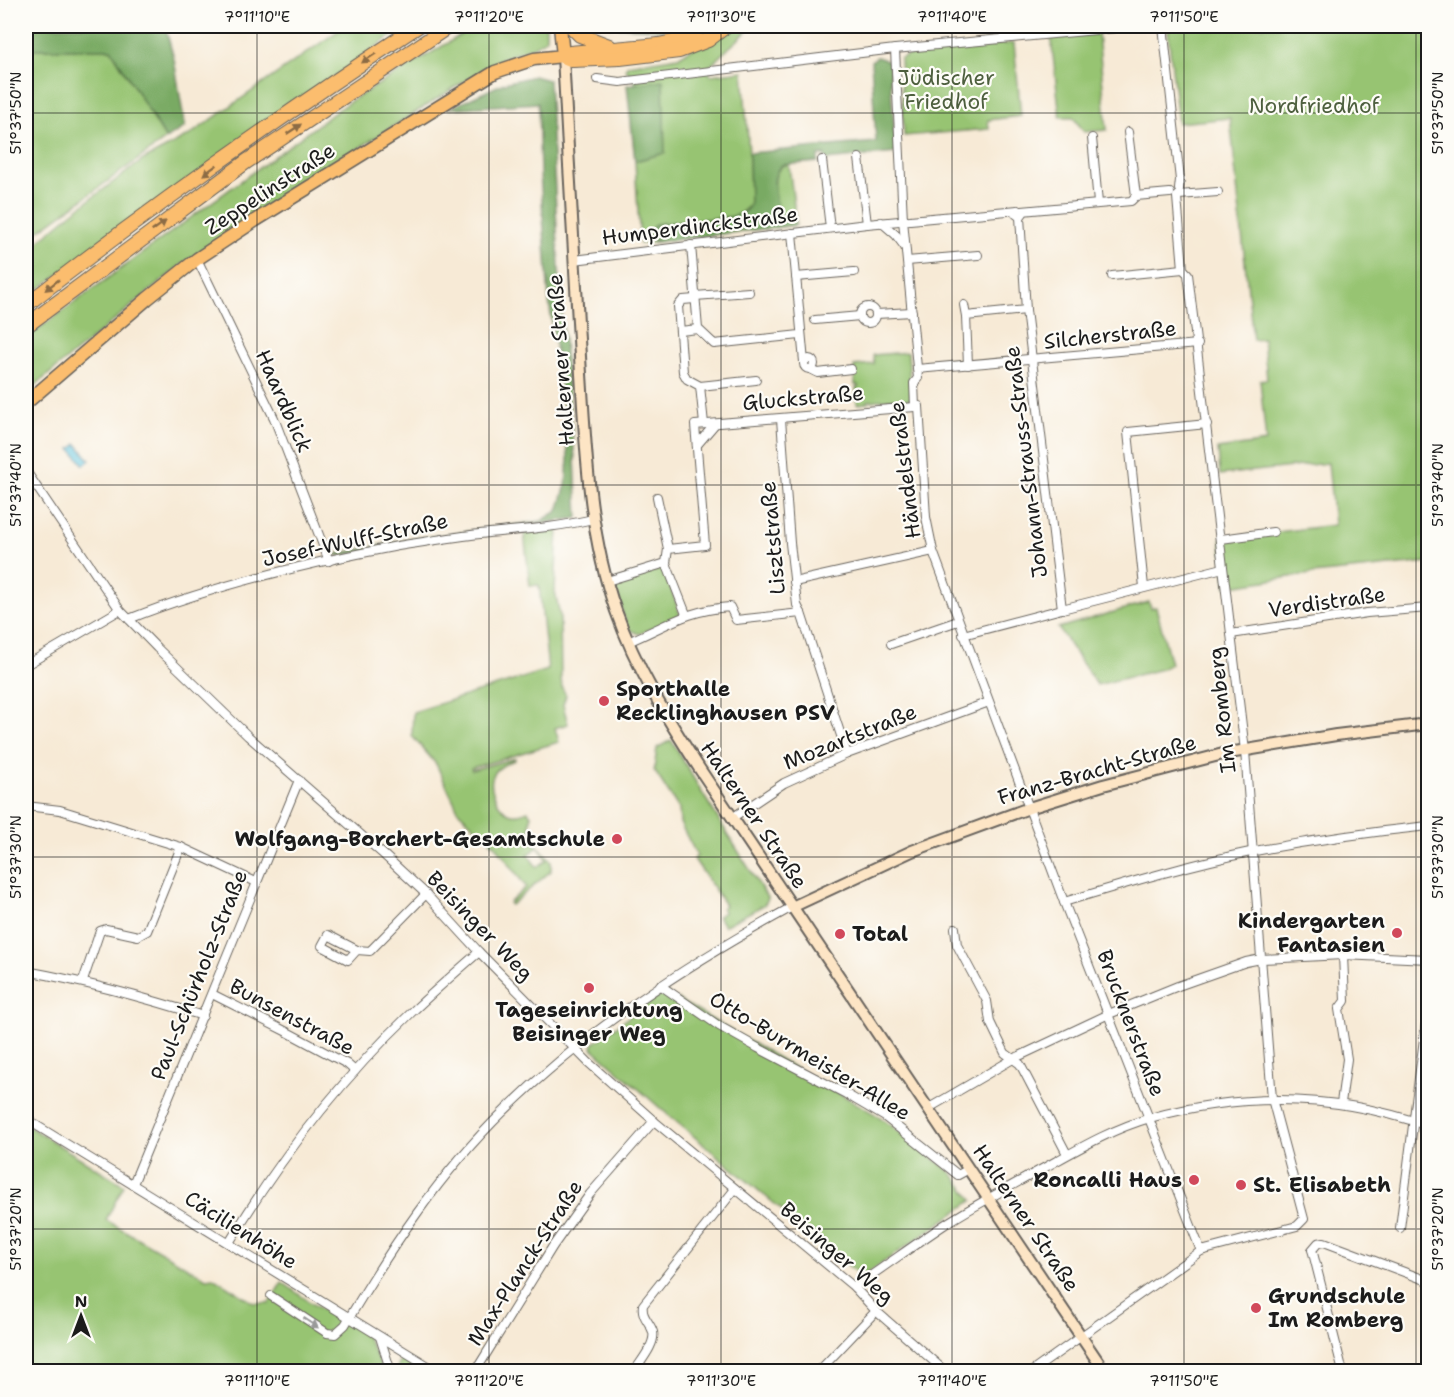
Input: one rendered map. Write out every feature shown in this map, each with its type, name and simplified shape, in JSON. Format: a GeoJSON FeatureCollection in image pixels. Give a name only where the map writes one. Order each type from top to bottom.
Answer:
{"type":"FeatureCollection","features":[{"type":"Feature","properties":{"kind":"highway"},"geometry":{"type":"LineString","coordinates":[[26,305],[96,250],[321,90],[418,26]]}},
{"type":"Feature","properties":{"kind":"highway"},"geometry":{"type":"LineString","coordinates":[[26,326],[246,162],[449,26]]}},
{"type":"Feature","properties":{"kind":"highway"},"geometry":{"type":"LineString","coordinates":[[571,26],[580,35],[594,42],[616,48]]}},
{"type":"Feature","properties":{"kind":"highway"},"geometry":{"type":"LineString","coordinates":[[563,56],[573,51],[659,45],[687,40],[696,37],[711,26]]}},
{"type":"Feature","properties":{"kind":"highway"},"geometry":{"type":"LineString","coordinates":[[563,56],[573,60],[620,58],[679,51],[708,40],[726,26]]}},
{"type":"Feature","properties":{"kind":"main road","name":"Halterner Straße"},"geometry":{"type":"LineString","coordinates":[[560,26],[585,430],[593,519],[607,581],[628,642],[676,732],[732,818],[1105,1371]]}},
{"type":"Feature","properties":{"kind":"main road","name":"Zeppelinstraße"},"geometry":{"type":"LineString","coordinates":[[26,403],[147,299],[197,260],[275,208],[495,72],[534,59],[563,56]]}},
{"type":"Feature","properties":{"kind":"main road","name":"Franz-Bracht-Straße"},"geometry":{"type":"LineString","coordinates":[[792,907],[912,851],[1029,808],[1167,768],[1223,754],[1336,735],[1428,724]]}},
{"type":"Feature","properties":{"kind":"street"},"geometry":{"type":"LineString","coordinates":[[597,79],[620,82],[895,49],[1138,26]]}},
{"type":"Feature","properties":{"kind":"street","name":"Im Romberg"},"geometry":{"type":"LineString","coordinates":[[1163,26],[1180,180],[1176,194],[1183,269],[1188,274],[1198,344],[1245,751],[1272,1099],[1304,1219],[1297,1226],[1201,1251]]}},
{"type":"Feature","properties":{"kind":"street","name":"Händelstraße"},"geometry":{"type":"LineString","coordinates":[[895,49],[903,220],[918,378],[914,383],[915,407],[919,406],[926,517],[933,551],[1029,808]]}},
{"type":"Feature","properties":{"kind":"street"},"geometry":{"type":"LineString","coordinates":[[1128,132],[1136,196]]}},
{"type":"Feature","properties":{"kind":"street"},"geometry":{"type":"LineString","coordinates":[[1092,138],[1098,203]]}},
{"type":"Feature","properties":{"kind":"street"},"geometry":{"type":"LineString","coordinates":[[859,158],[867,224]]}},
{"type":"Feature","properties":{"kind":"street","name":"Humperdinckstraße"},"geometry":{"type":"LineString","coordinates":[[822,160],[830,228]]}},
{"type":"Feature","properties":{"kind":"street","name":"Humperdinckstraße"},"geometry":{"type":"LineString","coordinates":[[574,260],[881,222],[1020,213],[1131,201],[1136,196],[1218,192]]}},
{"type":"Feature","properties":{"kind":"street","name":"Johann-Strauss-Straße"},"geometry":{"type":"LineString","coordinates":[[1020,213],[1026,310],[1062,609]]}},
{"type":"Feature","properties":{"kind":"street"},"geometry":{"type":"LineString","coordinates":[[881,222],[906,248]]}},
{"type":"Feature","properties":{"kind":"street"},"geometry":{"type":"LineString","coordinates":[[792,232],[804,362],[812,360],[814,365],[810,369],[818,373],[851,369]]}},
{"type":"Feature","properties":{"kind":"street"},"geometry":{"type":"LineString","coordinates":[[691,245],[698,329],[714,344],[800,335]]}},
{"type":"Feature","properties":{"kind":"street"},"geometry":{"type":"LineString","coordinates":[[907,261],[978,255]]}},
{"type":"Feature","properties":{"kind":"street","name":"Haardblick"},"geometry":{"type":"LineString","coordinates":[[197,260],[274,418],[329,561]]}},
{"type":"Feature","properties":{"kind":"street"},"geometry":{"type":"LineString","coordinates":[[1112,276],[1183,269]]}},
{"type":"Feature","properties":{"kind":"street"},"geometry":{"type":"LineString","coordinates":[[796,277],[854,272]]}},
{"type":"Feature","properties":{"kind":"street"},"geometry":{"type":"LineString","coordinates":[[748,292],[680,302],[678,306],[683,372],[687,379],[700,386],[756,380]]}},
{"type":"Feature","properties":{"kind":"street"},"geometry":{"type":"LineString","coordinates":[[964,305],[968,364]]}},
{"type":"Feature","properties":{"kind":"street"},"geometry":{"type":"LineString","coordinates":[[966,316],[1026,310]]}},
{"type":"Feature","properties":{"kind":"street"},"geometry":{"type":"LineString","coordinates":[[815,320],[860,316],[863,322],[869,324],[874,320],[876,314],[912,312]]}},
{"type":"Feature","properties":{"kind":"street"},"geometry":{"type":"LineString","coordinates":[[681,331],[698,329]]}},
{"type":"Feature","properties":{"kind":"street","name":"Silcherstraße"},"geometry":{"type":"LineString","coordinates":[[917,369],[1198,344]]}},
{"type":"Feature","properties":{"kind":"street"},"geometry":{"type":"LineString","coordinates":[[669,549],[705,545],[697,445],[700,386]]}},
{"type":"Feature","properties":{"kind":"street","name":"Gluckstraße"},"geometry":{"type":"LineString","coordinates":[[699,424],[915,407]]}},
{"type":"Feature","properties":{"kind":"street","name":"Lisztstraße"},"geometry":{"type":"LineString","coordinates":[[781,419],[796,605],[801,613],[847,754]]}},
{"type":"Feature","properties":{"kind":"street"},"geometry":{"type":"LineString","coordinates":[[697,445],[715,424]]}},
{"type":"Feature","properties":{"kind":"street"},"geometry":{"type":"LineString","coordinates":[[1144,587],[1128,432],[1207,424]]}},
{"type":"Feature","properties":{"kind":"street","name":"Beisinger Weg"},"geometry":{"type":"LineString","coordinates":[[26,471],[120,610],[248,736],[426,894],[574,1049],[654,1121],[854,1287],[876,1311],[946,1371]]}},
{"type":"Feature","properties":{"kind":"street"},"geometry":{"type":"LineString","coordinates":[[657,497],[669,549],[666,563],[686,614]]}},
{"type":"Feature","properties":{"kind":"street","name":"Josef-Wulff-Straße"},"geometry":{"type":"LineString","coordinates":[[129,619],[177,601],[329,561],[398,546],[476,534],[558,527],[593,519]]}},
{"type":"Feature","properties":{"kind":"street"},"geometry":{"type":"LineString","coordinates":[[1221,540],[1273,532]]}},
{"type":"Feature","properties":{"kind":"street"},"geometry":{"type":"LineString","coordinates":[[794,582],[933,551]]}},
{"type":"Feature","properties":{"kind":"street"},"geometry":{"type":"LineString","coordinates":[[607,581],[666,563]]}},
{"type":"Feature","properties":{"kind":"street"},"geometry":{"type":"LineString","coordinates":[[963,635],[1223,568]]}},
{"type":"Feature","properties":{"kind":"street"},"geometry":{"type":"LineString","coordinates":[[628,642],[686,614],[707,608],[730,607],[735,620],[801,613]]}},
{"type":"Feature","properties":{"kind":"street","name":"Verdistraße"},"geometry":{"type":"LineString","coordinates":[[1231,634],[1345,616],[1428,608]]}},
{"type":"Feature","properties":{"kind":"street"},"geometry":{"type":"LineString","coordinates":[[26,665],[120,610]]}},
{"type":"Feature","properties":{"kind":"street"},"geometry":{"type":"LineString","coordinates":[[891,644],[958,621]]}},
{"type":"Feature","properties":{"kind":"street","name":"Mozartstraße"},"geometry":{"type":"LineString","coordinates":[[732,818],[784,783],[847,754],[989,702]]}},
{"type":"Feature","properties":{"kind":"street","name":"Paul-Schürholz-Straße"},"geometry":{"type":"LineString","coordinates":[[133,1184],[299,780]]}},
{"type":"Feature","properties":{"kind":"street"},"geometry":{"type":"LineString","coordinates":[[26,806],[60,810],[181,847],[256,882]]}},
{"type":"Feature","properties":{"kind":"street","name":"Brucknerstraße"},"geometry":{"type":"LineString","coordinates":[[1029,808],[1201,1251]]}},
{"type":"Feature","properties":{"kind":"street"},"geometry":{"type":"LineString","coordinates":[[1064,902],[1152,876],[1252,852],[1319,840],[1428,826]]}},
{"type":"Feature","properties":{"kind":"street"},"geometry":{"type":"LineString","coordinates":[[83,981],[100,931],[106,929],[138,936],[147,931],[181,847]]}},
{"type":"Feature","properties":{"kind":"street"},"geometry":{"type":"LineString","coordinates":[[357,950],[370,951],[426,894]]}},
{"type":"Feature","properties":{"kind":"street"},"geometry":{"type":"LineString","coordinates":[[271,1296],[327,1333],[335,1334],[345,1325],[400,1236],[464,1156],[502,1113],[574,1049],[660,985],[724,944],[792,907]]}},
{"type":"Feature","properties":{"kind":"street"},"geometry":{"type":"LineString","coordinates":[[955,928],[957,945],[987,1001],[990,1022],[1005,1053],[1020,1064],[1067,1154]]}},
{"type":"Feature","properties":{"kind":"street"},"geometry":{"type":"LineString","coordinates":[[229,1243],[252,1204],[310,1125],[355,1071],[411,1013],[479,952]]}},
{"type":"Feature","properties":{"kind":"street"},"geometry":{"type":"LineString","coordinates":[[1341,1103],[1347,1059],[1339,1009],[1345,1001],[1343,955]]}},
{"type":"Feature","properties":{"kind":"street"},"geometry":{"type":"LineString","coordinates":[[929,1108],[1013,1059],[1109,1014],[1246,962],[1261,959],[1343,955],[1428,959]]}},
{"type":"Feature","properties":{"kind":"street"},"geometry":{"type":"LineString","coordinates":[[26,971],[83,981],[203,1016]]}},
{"type":"Feature","properties":{"kind":"street","name":"Otto-Burrmeister-Allee"},"geometry":{"type":"LineString","coordinates":[[660,985],[719,1026],[885,1117],[958,1175],[969,1169]]}},
{"type":"Feature","properties":{"kind":"street","name":"Bunsenstraße"},"geometry":{"type":"LineString","coordinates":[[212,994],[318,1048],[355,1071]]}},
{"type":"Feature","properties":{"kind":"street"},"geometry":{"type":"LineString","coordinates":[[1400,1228],[1428,1006]]}},
{"type":"Feature","properties":{"kind":"street"},"geometry":{"type":"LineString","coordinates":[[854,1287],[988,1198],[1067,1154],[1149,1119],[1196,1108],[1272,1099],[1341,1103],[1428,1126]]}},
{"type":"Feature","properties":{"kind":"street","name":"Cäcilienhöhe"},"geometry":{"type":"LineString","coordinates":[[26,1119],[438,1371]]}},
{"type":"Feature","properties":{"kind":"street","name":"Max-Planck-Straße"},"geometry":{"type":"LineString","coordinates":[[475,1371],[584,1203],[654,1121]]}},
{"type":"Feature","properties":{"kind":"street"},"geometry":{"type":"LineString","coordinates":[[634,1371],[653,1340],[653,1332],[642,1312],[643,1305],[735,1189]]}},
{"type":"Feature","properties":{"kind":"street"},"geometry":{"type":"LineString","coordinates":[[1343,1371],[1314,1261],[1312,1250],[1318,1243],[1324,1242],[1428,1281]]}},
{"type":"Feature","properties":{"kind":"street"},"geometry":{"type":"LineString","coordinates":[[1031,1371],[1201,1251]]}},
{"type":"Feature","properties":{"kind":"street"},"geometry":{"type":"LineString","coordinates":[[818,1371],[876,1311]]}},
{"type":"Feature","properties":{"kind":"street"},"geometry":{"type":"LineString","coordinates":[[380,1337],[392,1371]]}},
{"type":"Feature","properties":{"kind":"green space"},"geometry":{"type":"Polygon","coordinates":[[[26,26],[165,26],[174,59],[185,127],[166,139],[111,49],[26,49],[26,26]]]}},
{"type":"Feature","properties":{"kind":"green space"},"geometry":{"type":"Polygon","coordinates":[[[345,26],[405,26],[26,298],[26,252],[73,212],[143,160],[188,136],[345,26]]]}},
{"type":"Feature","properties":{"kind":"green space"},"geometry":{"type":"Polygon","coordinates":[[[476,26],[546,26],[546,39],[495,62],[255,214],[181,265],[26,393],[26,338],[349,102],[476,26]]]}},
{"type":"Feature","properties":{"kind":"green space"},"geometry":{"type":"Polygon","coordinates":[[[605,26],[691,26],[663,29],[605,26]]]}},
{"type":"Feature","properties":{"kind":"green space"},"geometry":{"type":"Polygon","coordinates":[[[728,26],[751,26],[709,68],[710,75],[743,71],[750,205],[737,216],[656,224],[654,240],[657,242],[640,244],[635,161],[665,153],[633,77],[625,69],[628,65],[678,57],[728,26]]]}},
{"type":"Feature","properties":{"kind":"green space","name":"Nordfriedhof"},"geometry":{"type":"Polygon","coordinates":[[[1174,26],[1428,26],[1428,562],[1303,575],[1226,587],[1221,539],[1334,525],[1328,463],[1220,475],[1218,449],[1266,442],[1260,380],[1267,379],[1263,339],[1253,340],[1230,118],[1178,123],[1168,31],[1174,26]]]}},
{"type":"Feature","properties":{"kind":"green space"},"geometry":{"type":"Polygon","coordinates":[[[1098,33],[1107,130],[1084,132],[1073,117],[1060,117],[1051,38],[1098,33]]]}},
{"type":"Feature","properties":{"kind":"green space","name":"Jüdischer Friedhof"},"geometry":{"type":"Polygon","coordinates":[[[1014,43],[1021,116],[988,120],[989,129],[904,136],[900,59],[913,52],[1014,43]]]}},
{"type":"Feature","properties":{"kind":"green space"},"geometry":{"type":"Polygon","coordinates":[[[26,49],[111,49],[166,139],[26,240],[26,49]]]}},
{"type":"Feature","properties":{"kind":"green space"},"geometry":{"type":"Polygon","coordinates":[[[877,57],[889,61],[896,153],[826,160],[825,155],[818,156],[818,162],[782,165],[774,180],[778,210],[780,214],[795,213],[796,225],[657,242],[651,237],[650,230],[656,224],[731,217],[744,212],[750,205],[749,153],[876,142],[871,61],[877,57]]]}},
{"type":"Feature","properties":{"kind":"green space"},"geometry":{"type":"Polygon","coordinates":[[[534,76],[549,80],[562,320],[575,458],[578,518],[474,532],[339,556],[335,554],[406,540],[541,521],[558,511],[566,485],[568,459],[549,301],[540,174],[538,103],[448,109],[504,83],[534,76]]]}},
{"type":"Feature","properties":{"kind":"green space"},"geometry":{"type":"Polygon","coordinates":[[[663,80],[665,153],[635,161],[627,85],[663,80]]]}},
{"type":"Feature","properties":{"kind":"green space"},"geometry":{"type":"Polygon","coordinates":[[[789,165],[795,213],[785,215],[780,214],[778,210],[774,184],[780,167],[789,165]]]}},
{"type":"Feature","properties":{"kind":"green space"},"geometry":{"type":"Polygon","coordinates":[[[908,352],[911,399],[868,401],[868,403],[857,404],[856,388],[858,385],[855,385],[854,366],[874,364],[873,355],[908,352]]]}},
{"type":"Feature","properties":{"kind":"green space"},"geometry":{"type":"Polygon","coordinates":[[[558,529],[555,591],[560,616],[562,688],[566,695],[563,705],[568,724],[555,728],[559,742],[471,768],[472,770],[515,758],[495,773],[492,781],[493,791],[505,811],[519,814],[528,811],[531,815],[529,838],[543,851],[538,847],[528,855],[537,867],[547,860],[543,854],[545,853],[551,861],[551,871],[511,905],[509,903],[526,887],[496,846],[459,812],[436,764],[412,736],[413,712],[548,670],[539,585],[530,586],[524,533],[558,529]]]}},
{"type":"Feature","properties":{"kind":"green space"},"geometry":{"type":"Polygon","coordinates":[[[664,570],[680,614],[679,617],[639,634],[628,629],[614,588],[619,579],[664,570]]]}},
{"type":"Feature","properties":{"kind":"green space"},"geometry":{"type":"Polygon","coordinates":[[[1149,602],[1151,608],[1156,607],[1171,664],[1162,669],[1097,685],[1058,628],[1149,602]]]}},
{"type":"Feature","properties":{"kind":"green space"},"geometry":{"type":"Polygon","coordinates":[[[671,740],[768,899],[764,905],[724,926],[718,916],[724,912],[722,908],[725,905],[694,859],[697,856],[680,823],[679,809],[654,770],[657,748],[671,740]]]}},
{"type":"Feature","properties":{"kind":"green space"},"geometry":{"type":"Polygon","coordinates":[[[663,991],[880,1117],[952,1173],[973,1200],[862,1277],[592,1048],[593,1044],[663,991]]]}},
{"type":"Feature","properties":{"kind":"green space"},"geometry":{"type":"Polygon","coordinates":[[[26,1125],[124,1185],[106,1220],[206,1278],[213,1277],[254,1303],[269,1303],[282,1282],[337,1319],[354,1325],[367,1337],[383,1371],[26,1371],[26,1125]]]}},
{"type":"Feature","properties":{"kind":"green space"},"geometry":{"type":"Polygon","coordinates":[[[402,1359],[422,1371],[399,1371],[397,1368],[402,1359]]]}},
{"type":"Feature","properties":{"kind":"water"},"geometry":{"type":"Polygon","coordinates":[[[77,444],[90,460],[84,465],[71,449],[77,444]]]}},
{"type":"Feature","properties":{"kind":"place","name":"Sporthalle Recklinghausen PSV"},"geometry":{"type":"Point","coordinates":[604,701]}},
{"type":"Feature","properties":{"kind":"place","name":"Wolfgang-Borchert-Gesamtschule"},"geometry":{"type":"Point","coordinates":[617,839]}},
{"type":"Feature","properties":{"kind":"place","name":"Kindergarten Fantasien"},"geometry":{"type":"Point","coordinates":[1397,933]}},
{"type":"Feature","properties":{"kind":"place","name":"Total"},"geometry":{"type":"Point","coordinates":[840,934]}},
{"type":"Feature","properties":{"kind":"place","name":"Tageseinrichtung Beisinger Weg"},"geometry":{"type":"Point","coordinates":[589,988]}},
{"type":"Feature","properties":{"kind":"place","name":"Roncalli Haus"},"geometry":{"type":"Point","coordinates":[1194,1180]}},
{"type":"Feature","properties":{"kind":"place","name":"St. Elisabeth"},"geometry":{"type":"Point","coordinates":[1241,1185]}},
{"type":"Feature","properties":{"kind":"place","name":"Grundschule Im Romberg"},"geometry":{"type":"Point","coordinates":[1256,1308]}}]}
